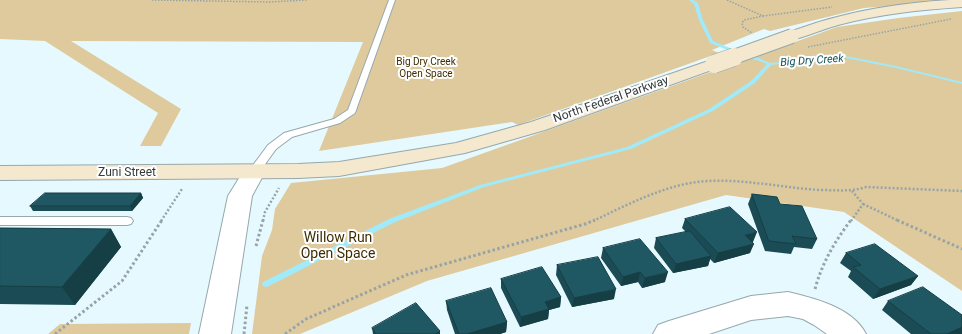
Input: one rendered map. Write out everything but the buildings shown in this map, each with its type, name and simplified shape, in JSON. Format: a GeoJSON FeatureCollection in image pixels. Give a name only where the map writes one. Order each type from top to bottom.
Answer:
{"type":"FeatureCollection","features":[{"type":"Feature","properties":{"kind":"main road","name":"North Federal Parkway"},"geometry":{"type":"LineString","coordinates":[[254,172],[340,168],[418,158],[458,149],[538,126],[792,36],[810,28],[853,18],[930,6],[962,3]]}},
{"type":"Feature","properties":{"kind":"main road","name":"Zuni Street"},"geometry":{"type":"LineString","coordinates":[[0,173],[254,172]]}},
{"type":"Feature","properties":{"kind":"street"},"geometry":{"type":"LineString","coordinates":[[215,334],[240,196],[254,172]]}},
{"type":"Feature","properties":{"kind":"street"},"geometry":{"type":"LineString","coordinates":[[669,334],[751,308],[788,304],[810,309],[825,316],[850,334]]}},
{"type":"Feature","properties":{"kind":"lane"},"geometry":{"type":"LineString","coordinates":[[254,172],[272,147],[288,135],[337,121],[352,111],[392,0]]}},
{"type":"Feature","properties":{"kind":"lane"},"geometry":{"type":"LineString","coordinates":[[0,221],[127,221]]}},
{"type":"Feature","properties":{"kind":"path"},"geometry":{"type":"LineString","coordinates":[[152,0],[269,2],[307,0]]}},
{"type":"Feature","properties":{"kind":"path"},"geometry":{"type":"LineString","coordinates":[[285,334],[306,319],[406,274],[501,249],[584,224],[644,198],[685,183],[708,181],[732,182],[804,189],[852,191],[866,187],[962,191]]}},
{"type":"Feature","properties":{"kind":"path"},"geometry":{"type":"LineString","coordinates":[[254,253],[265,212],[280,186]]}},
{"type":"Feature","properties":{"kind":"path"},"geometry":{"type":"LineString","coordinates":[[55,334],[122,281],[182,188]]}},
{"type":"Feature","properties":{"kind":"path"},"geometry":{"type":"LineString","coordinates":[[852,191],[863,204],[962,249]]}},
{"type":"Feature","properties":{"kind":"path"},"geometry":{"type":"LineString","coordinates":[[810,309],[818,274],[840,236],[863,204]]}},
{"type":"Feature","properties":{"kind":"path"},"geometry":{"type":"LineString","coordinates":[[244,334],[247,304]]}},
{"type":"Feature","properties":{"kind":"green space","name":"Big Dry Creek Open Space"},"geometry":{"type":"Polygon","coordinates":[[[0,0],[962,0],[864,8],[770,31],[764,29],[712,50],[719,53],[518,125],[512,122],[319,151],[363,42],[71,41],[181,109],[161,146],[140,146],[158,113],[45,41],[0,39],[0,0]]]}},
{"type":"Feature","properties":{"kind":"green space","name":"Willow Run Open Space"},"geometry":{"type":"Polygon","coordinates":[[[962,11],[962,291],[844,212],[726,195],[427,281],[300,334],[252,334],[262,256],[272,230],[275,209],[291,183],[442,168],[837,27],[962,11]]]}},
{"type":"Feature","properties":{"kind":"green space"},"geometry":{"type":"Polygon","coordinates":[[[191,323],[189,334],[48,334],[60,324],[191,323]]]}},
{"type":"Feature","properties":{"kind":"waterway","name":"Big Dry Creek"},"geometry":{"type":"LineString","coordinates":[[691,0],[696,3],[701,20],[711,42],[736,52]]}},
{"type":"Feature","properties":{"kind":"waterway","name":"Big Dry Creek"},"geometry":{"type":"LineString","coordinates":[[747,55],[770,64]]}},
{"type":"Feature","properties":{"kind":"waterway","name":"Big Dry Creek"},"geometry":{"type":"LineString","coordinates":[[770,64],[841,56],[896,67],[962,83]]}},
{"type":"Feature","properties":{"kind":"waterway"},"geometry":{"type":"LineString","coordinates":[[266,284],[391,221],[482,186],[629,148],[711,110],[753,82],[770,64]]}}]}
